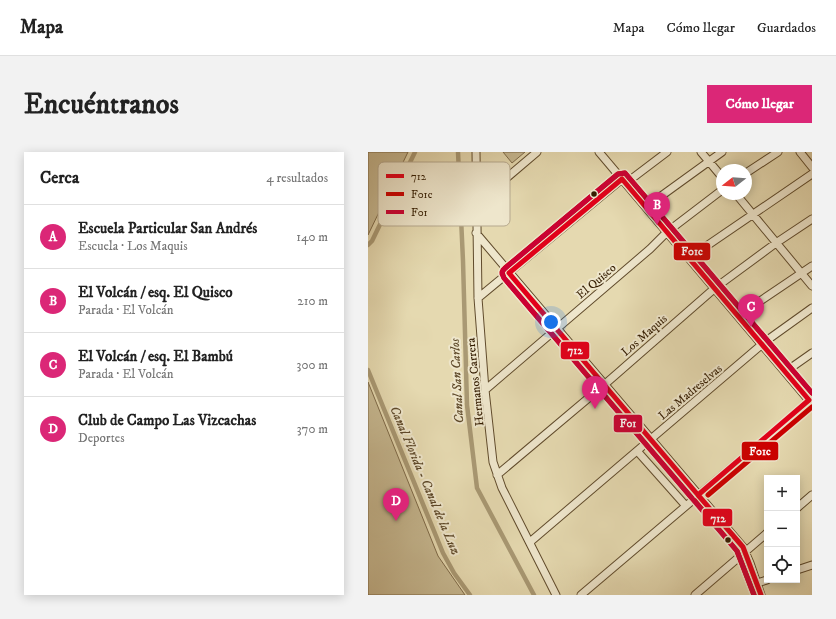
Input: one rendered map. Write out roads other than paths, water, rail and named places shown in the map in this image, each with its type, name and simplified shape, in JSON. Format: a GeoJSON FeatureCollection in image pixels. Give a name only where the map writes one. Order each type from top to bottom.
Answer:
{"type":"FeatureCollection","features":[{"type":"Feature","properties":{"kind":"street"},"geometry":{"type":"LineString","coordinates":[[510,175],[537,152]]}},
{"type":"Feature","properties":{"kind":"street"},"geometry":{"type":"LineString","coordinates":[[581,595],[811,401],[599,152]]}},
{"type":"Feature","properties":{"kind":"street"},"geometry":{"type":"LineString","coordinates":[[478,298],[624,181],[667,152]]}},
{"type":"Feature","properties":{"kind":"street"},"geometry":{"type":"LineString","coordinates":[[701,152],[716,170]]}},
{"type":"Feature","properties":{"kind":"street"},"geometry":{"type":"LineString","coordinates":[[646,207],[722,152]]}},
{"type":"Feature","properties":{"kind":"street"},"geometry":{"type":"LineString","coordinates":[[752,169],[778,152]]}},
{"type":"Feature","properties":{"kind":"street"},"geometry":{"type":"LineString","coordinates":[[800,152],[812,167]]}},
{"type":"Feature","properties":{"kind":"street"},"geometry":{"type":"LineString","coordinates":[[690,258],[812,174]]}},
{"type":"Feature","properties":{"kind":"street","name":"El Quisco"},"geometry":{"type":"LineString","coordinates":[[485,390],[650,249],[667,232],[716,195]]}},
{"type":"Feature","properties":{"kind":"street"},"geometry":{"type":"LineString","coordinates":[[741,200],[812,286]]}},
{"type":"Feature","properties":{"kind":"street","name":"Los Maquis"},"geometry":{"type":"LineString","coordinates":[[497,475],[604,385],[715,288],[776,243],[812,219]]}},
{"type":"Feature","properties":{"kind":"street","name":"Hermanos Carrera"},"geometry":{"type":"LineString","coordinates":[[476,226],[478,298],[485,390],[493,462],[502,488],[556,595]]}},
{"type":"Feature","properties":{"kind":"street"},"geometry":{"type":"LineString","coordinates":[[476,233],[746,552],[761,595]]}},
{"type":"Feature","properties":{"kind":"street"},"geometry":{"type":"LineString","coordinates":[[738,316],[812,266]]}},
{"type":"Feature","properties":{"kind":"street","name":"Las Madreselvas"},"geometry":{"type":"LineString","coordinates":[[530,542],[638,452],[762,345],[812,308]]}},
{"type":"Feature","properties":{"kind":"street"},"geometry":{"type":"LineString","coordinates":[[785,372],[812,353]]}},
{"type":"Feature","properties":{"kind":"street"},"geometry":{"type":"LineString","coordinates":[[638,452],[686,506]]}},
{"type":"Feature","properties":{"kind":"street"},"geometry":{"type":"LineString","coordinates":[[800,505],[812,495]]}},
{"type":"Feature","properties":{"kind":"street"},"geometry":{"type":"LineString","coordinates":[[695,595],[764,536]]}},
{"type":"Feature","properties":{"kind":"street"},"geometry":{"type":"LineString","coordinates":[[800,569],[812,564]]}},
{"type":"Feature","properties":{"kind":"street"},"geometry":{"type":"LineString","coordinates":[[757,583],[764,581]]}},
{"type":"Feature","properties":{"kind":"waterway","name":"Canal Florida - Canal de la Luz"},"geometry":{"type":"LineString","coordinates":[[410,162],[415,152]]}},
{"type":"Feature","properties":{"kind":"waterway","name":"Canal San Carlos"},"geometry":{"type":"LineString","coordinates":[[458,152],[458,162]]}},
{"type":"Feature","properties":{"kind":"waterway","name":"Canal Florida - Canal de la Luz"},"geometry":{"type":"LineString","coordinates":[[368,245],[372,241],[379,226]]}},
{"type":"Feature","properties":{"kind":"waterway","name":"Canal San Carlos"},"geometry":{"type":"LineString","coordinates":[[461,226],[467,405],[477,488],[534,595]]}},
{"type":"Feature","properties":{"kind":"waterway","name":"Canal Florida - Canal de la Luz"},"geometry":{"type":"LineString","coordinates":[[368,370],[443,553],[454,573],[470,595]]}},
{"type":"Feature","properties":{"kind":"place","name":"El Volcán / esq. El Quisco"},"geometry":{"type":"Point","coordinates":[657,225]}},
{"type":"Feature","properties":{"kind":"place","name":"El Volcán / esq. El Bambú"},"geometry":{"type":"Point","coordinates":[751,327]}},
{"type":"Feature","properties":{"kind":"place","name":"Escuela Particular San Andrés"},"geometry":{"type":"Point","coordinates":[595,409]}},
{"type":"Feature","properties":{"kind":"place","name":"Club de Campo Las Vizcachas"},"geometry":{"type":"Point","coordinates":[396,521]}}]}
